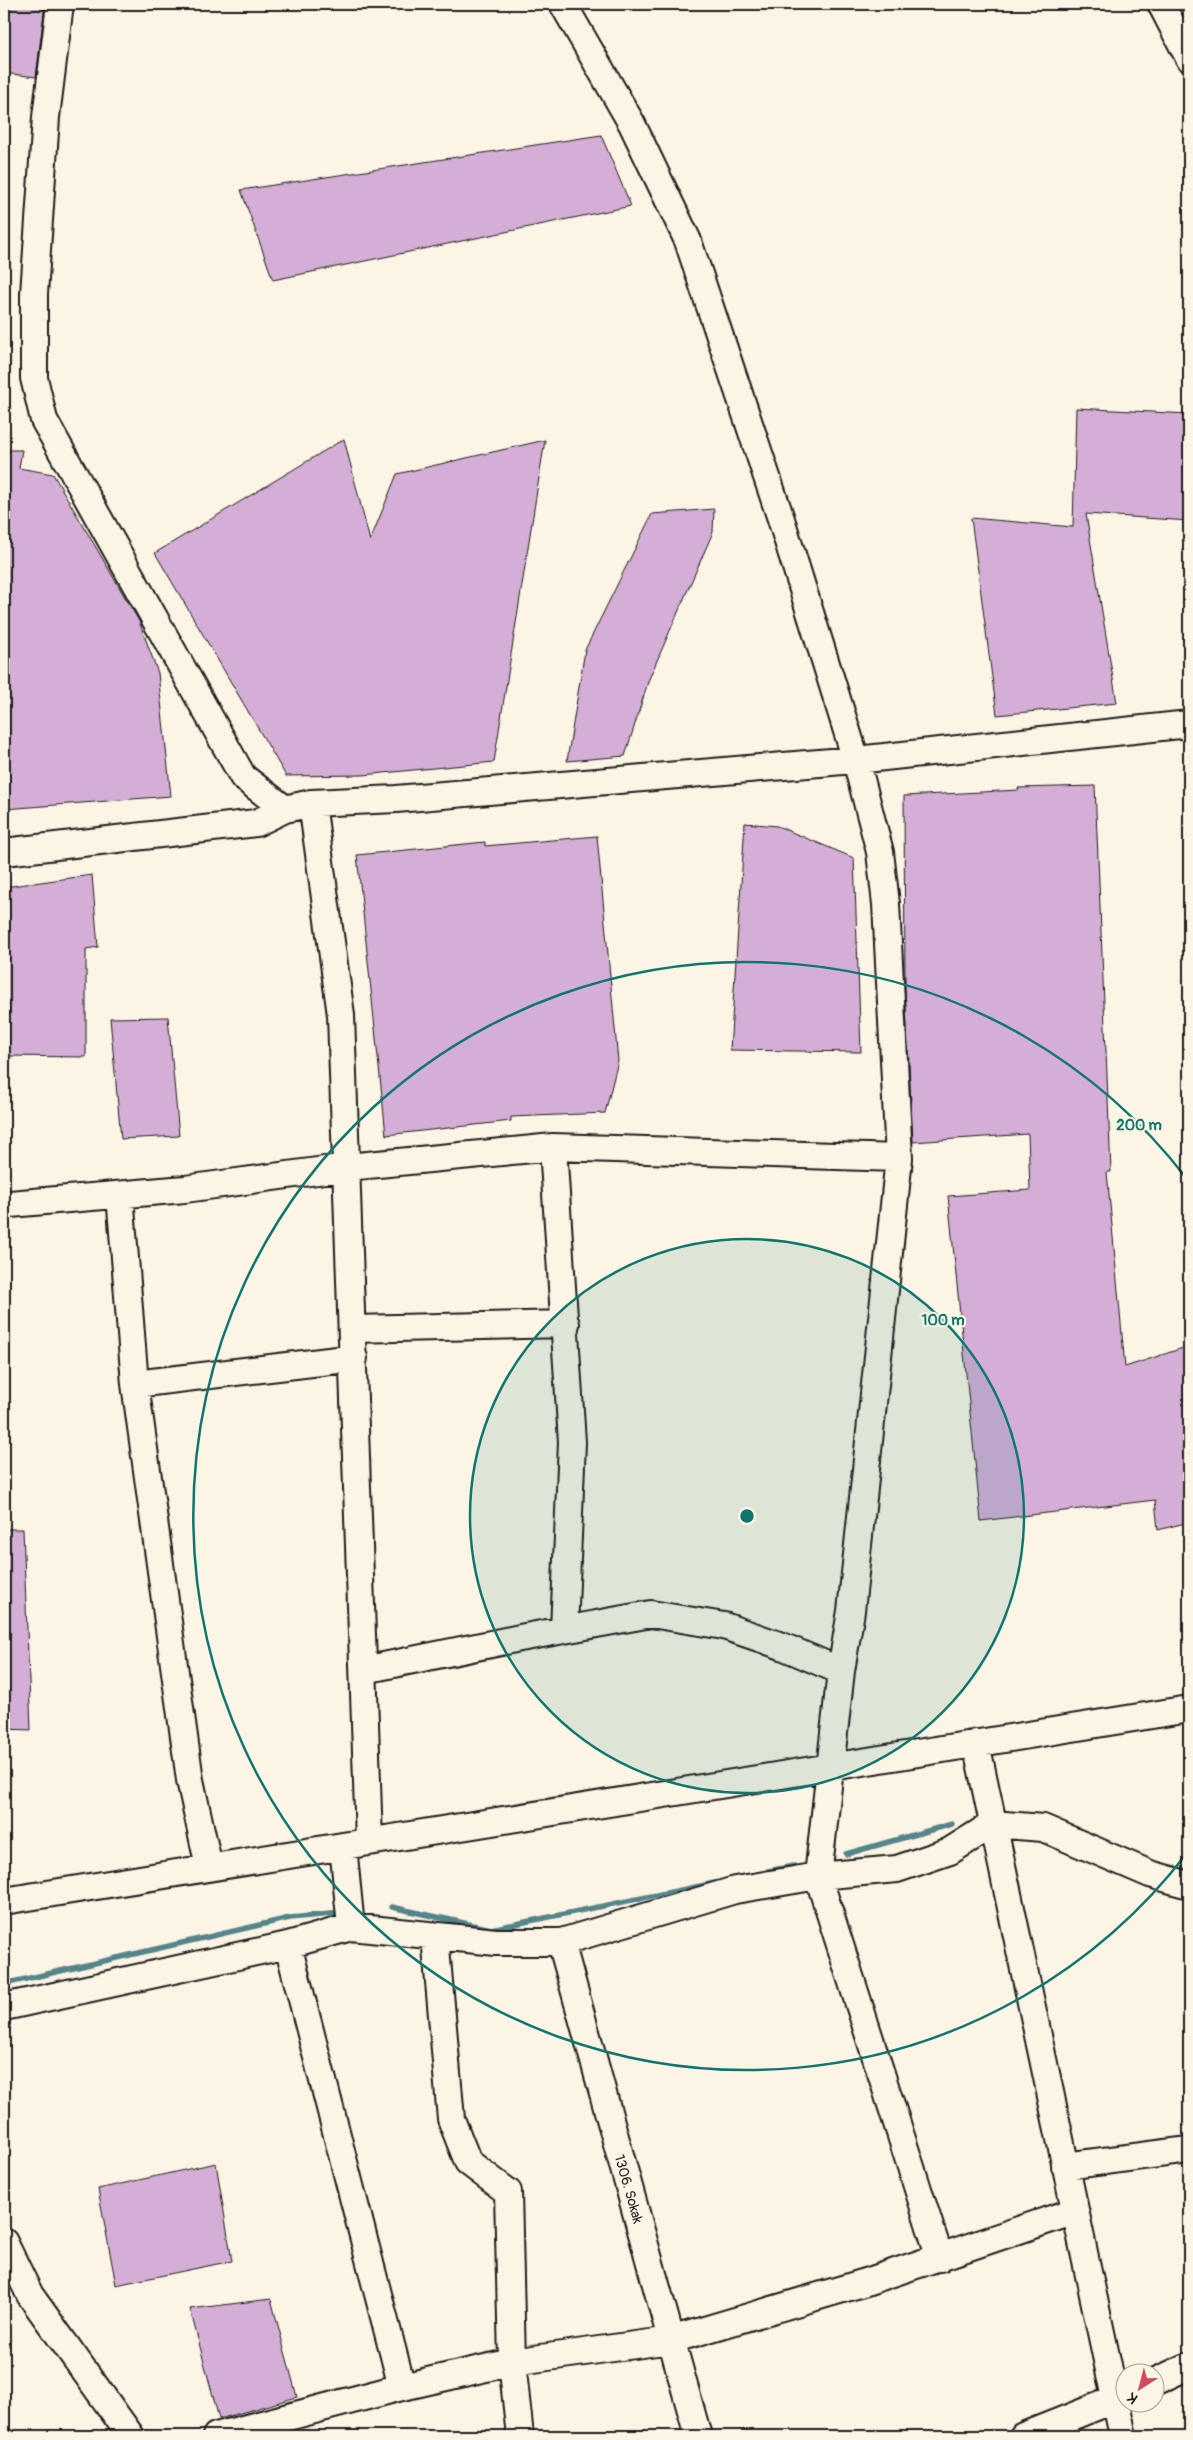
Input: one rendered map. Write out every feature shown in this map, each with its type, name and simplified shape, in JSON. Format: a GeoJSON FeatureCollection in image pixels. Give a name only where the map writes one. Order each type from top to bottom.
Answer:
{"type":"FeatureCollection","features":[{"type":"Feature","properties":{"kind":"street"},"geometry":{"type":"LineString","coordinates":[[60,4],[46,117],[34,294],[34,378],[44,420],[244,777],[285,809]]}},
{"type":"Feature","properties":{"kind":"street"},"geometry":{"type":"LineString","coordinates":[[563,4],[632,124],[688,241],[781,519],[856,760],[881,861],[886,904],[899,1158],[851,1611],[841,1671],[829,1767],[818,1876],[940,2258]]}},
{"type":"Feature","properties":{"kind":"street"},"geometry":{"type":"LineString","coordinates":[[1161,4],[1189,58]]}},
{"type":"Feature","properties":{"kind":"street"},"geometry":{"type":"LineString","coordinates":[[4,852],[256,823],[285,809],[312,803],[406,798],[856,760],[1189,724]]}},
{"type":"Feature","properties":{"kind":"street"},"geometry":{"type":"LineString","coordinates":[[312,803],[342,1015],[370,1841]]}},
{"type":"Feature","properties":{"kind":"street"},"geometry":{"type":"LineString","coordinates":[[10,1204],[185,1189],[347,1166],[553,1147],[899,1158]]}},
{"type":"Feature","properties":{"kind":"street"},"geometry":{"type":"LineString","coordinates":[[553,1147],[566,1324],[572,1442],[564,1630]]}},
{"type":"Feature","properties":{"kind":"street"},"geometry":{"type":"LineString","coordinates":[[120,1195],[135,1384],[190,1780],[209,1867]]}},
{"type":"Feature","properties":{"kind":"street"},"geometry":{"type":"LineString","coordinates":[[353,1329],[566,1324]]}},
{"type":"Feature","properties":{"kind":"street"},"geometry":{"type":"LineString","coordinates":[[135,1384],[354,1358]]}},
{"type":"Feature","properties":{"kind":"street"},"geometry":{"type":"LineString","coordinates":[[364,1670],[651,1614],[724,1626],[782,1646],[841,1671]]}},
{"type":"Feature","properties":{"kind":"street"},"geometry":{"type":"LineString","coordinates":[[4,1901],[1189,1708]]}},
{"type":"Feature","properties":{"kind":"street"},"geometry":{"type":"LineString","coordinates":[[976,1743],[1075,2211],[1116,2380]]}},
{"type":"Feature","properties":{"kind":"street"},"geometry":{"type":"LineString","coordinates":[[4,2007],[288,1945],[351,1928],[496,1942],[561,1942],[735,1890],[818,1876],[897,1869],[950,1851],[993,1824],[1043,1828],[1150,1874],[1189,1884]]}},
{"type":"Feature","properties":{"kind":"street"},"geometry":{"type":"LineString","coordinates":[[343,1846],[351,1928]]}},
{"type":"Feature","properties":{"kind":"street"},"geometry":{"type":"LineString","coordinates":[[435,1936],[451,2119],[468,2162],[508,2192],[512,2362],[520,2436]]}},
{"type":"Feature","properties":{"kind":"street","name":"1306. Sokak"},"geometry":{"type":"LineString","coordinates":[[561,1942],[698,2436]]}},
{"type":"Feature","properties":{"kind":"street"},"geometry":{"type":"LineString","coordinates":[[288,1945],[402,2387]]}},
{"type":"Feature","properties":{"kind":"street"},"geometry":{"type":"LineString","coordinates":[[1066,2166],[1189,2150]]}},
{"type":"Feature","properties":{"kind":"street"},"geometry":{"type":"LineString","coordinates":[[216,2436],[402,2387],[512,2362],[671,2340],[940,2258],[1075,2211]]}},
{"type":"Feature","properties":{"kind":"street"},"geometry":{"type":"LineString","coordinates":[[4,2242],[30,2295],[131,2436]]}},
{"type":"Feature","properties":{"kind":"street"},"geometry":{"type":"LineString","coordinates":[[1166,2376],[1189,2366]]}},
{"type":"Feature","properties":{"kind":"street"},"geometry":{"type":"LineString","coordinates":[[1023,2436],[1116,2399]]}},
{"type":"Feature","properties":{"kind":"street"},"geometry":{"type":"LineString","coordinates":[[1121,2412],[1123,2436]]}},
{"type":"Feature","properties":{"kind":"building"},"geometry":{"type":"Polygon","coordinates":[[[4,4],[45,4],[36,77],[4,73],[4,4]]]}},
{"type":"Feature","properties":{"kind":"building"},"geometry":{"type":"Polygon","coordinates":[[[601,135],[631,206],[273,280],[241,190],[601,135]]]}},
{"type":"Feature","properties":{"kind":"building"},"geometry":{"type":"Polygon","coordinates":[[[1076,408],[1189,414],[1189,521],[1086,514],[1117,703],[997,715],[971,518],[1073,527],[1076,408]]]}},
{"type":"Feature","properties":{"kind":"building"},"geometry":{"type":"Polygon","coordinates":[[[344,439],[370,541],[397,474],[545,440],[494,762],[363,775],[286,776],[155,553],[344,439]]]}},
{"type":"Feature","properties":{"kind":"building"},"geometry":{"type":"Polygon","coordinates":[[[4,450],[22,450],[19,468],[53,474],[139,621],[158,673],[171,796],[5,809],[4,450]]]}},
{"type":"Feature","properties":{"kind":"building"},"geometry":{"type":"Polygon","coordinates":[[[714,509],[713,532],[649,679],[625,756],[567,761],[585,650],[652,514],[714,509]]]}},
{"type":"Feature","properties":{"kind":"building"},"geometry":{"type":"Polygon","coordinates":[[[1095,786],[1111,1172],[1107,1172],[1125,1367],[1189,1346],[1189,1522],[1158,1530],[1155,1500],[981,1521],[948,1196],[1030,1190],[1028,1134],[913,1142],[905,988],[904,796],[1019,790],[1018,788],[1095,786]]]}},
{"type":"Feature","properties":{"kind":"building"},"geometry":{"type":"Polygon","coordinates":[[[745,823],[777,826],[854,858],[861,1052],[730,1050],[745,823]]]}},
{"type":"Feature","properties":{"kind":"building"},"geometry":{"type":"Polygon","coordinates":[[[597,836],[618,1061],[605,1113],[511,1117],[511,1121],[386,1135],[357,855],[485,842],[485,846],[597,836]]]}},
{"type":"Feature","properties":{"kind":"building"},"geometry":{"type":"Polygon","coordinates":[[[92,875],[98,947],[86,949],[86,1057],[4,1056],[4,887],[92,875]]]}},
{"type":"Feature","properties":{"kind":"building"},"geometry":{"type":"Polygon","coordinates":[[[168,1017],[179,1136],[121,1139],[110,1018],[168,1017]]]}},
{"type":"Feature","properties":{"kind":"building"},"geometry":{"type":"Polygon","coordinates":[[[4,1529],[23,1529],[31,1730],[4,1729],[4,1529]]]}},
{"type":"Feature","properties":{"kind":"building"},"geometry":{"type":"Polygon","coordinates":[[[216,2163],[232,2261],[116,2285],[98,2189],[216,2163]]]}},
{"type":"Feature","properties":{"kind":"building"},"geometry":{"type":"Polygon","coordinates":[[[271,2299],[297,2397],[219,2419],[190,2309],[271,2299]]]}},
{"type":"Feature","properties":{"kind":"waterway"},"geometry":{"type":"LineString","coordinates":[[1183,4],[1189,16]]}},
{"type":"Feature","properties":{"kind":"waterway"},"geometry":{"type":"LineString","coordinates":[[846,1854],[952,1824]]}},
{"type":"Feature","properties":{"kind":"waterway"},"geometry":{"type":"LineString","coordinates":[[768,1871],[794,1866]]}},
{"type":"Feature","properties":{"kind":"waterway"},"geometry":{"type":"LineString","coordinates":[[392,1907],[491,1929],[715,1883]]}},
{"type":"Feature","properties":{"kind":"waterway"},"geometry":{"type":"LineString","coordinates":[[4,1984],[290,1918],[341,1913]]}}]}
